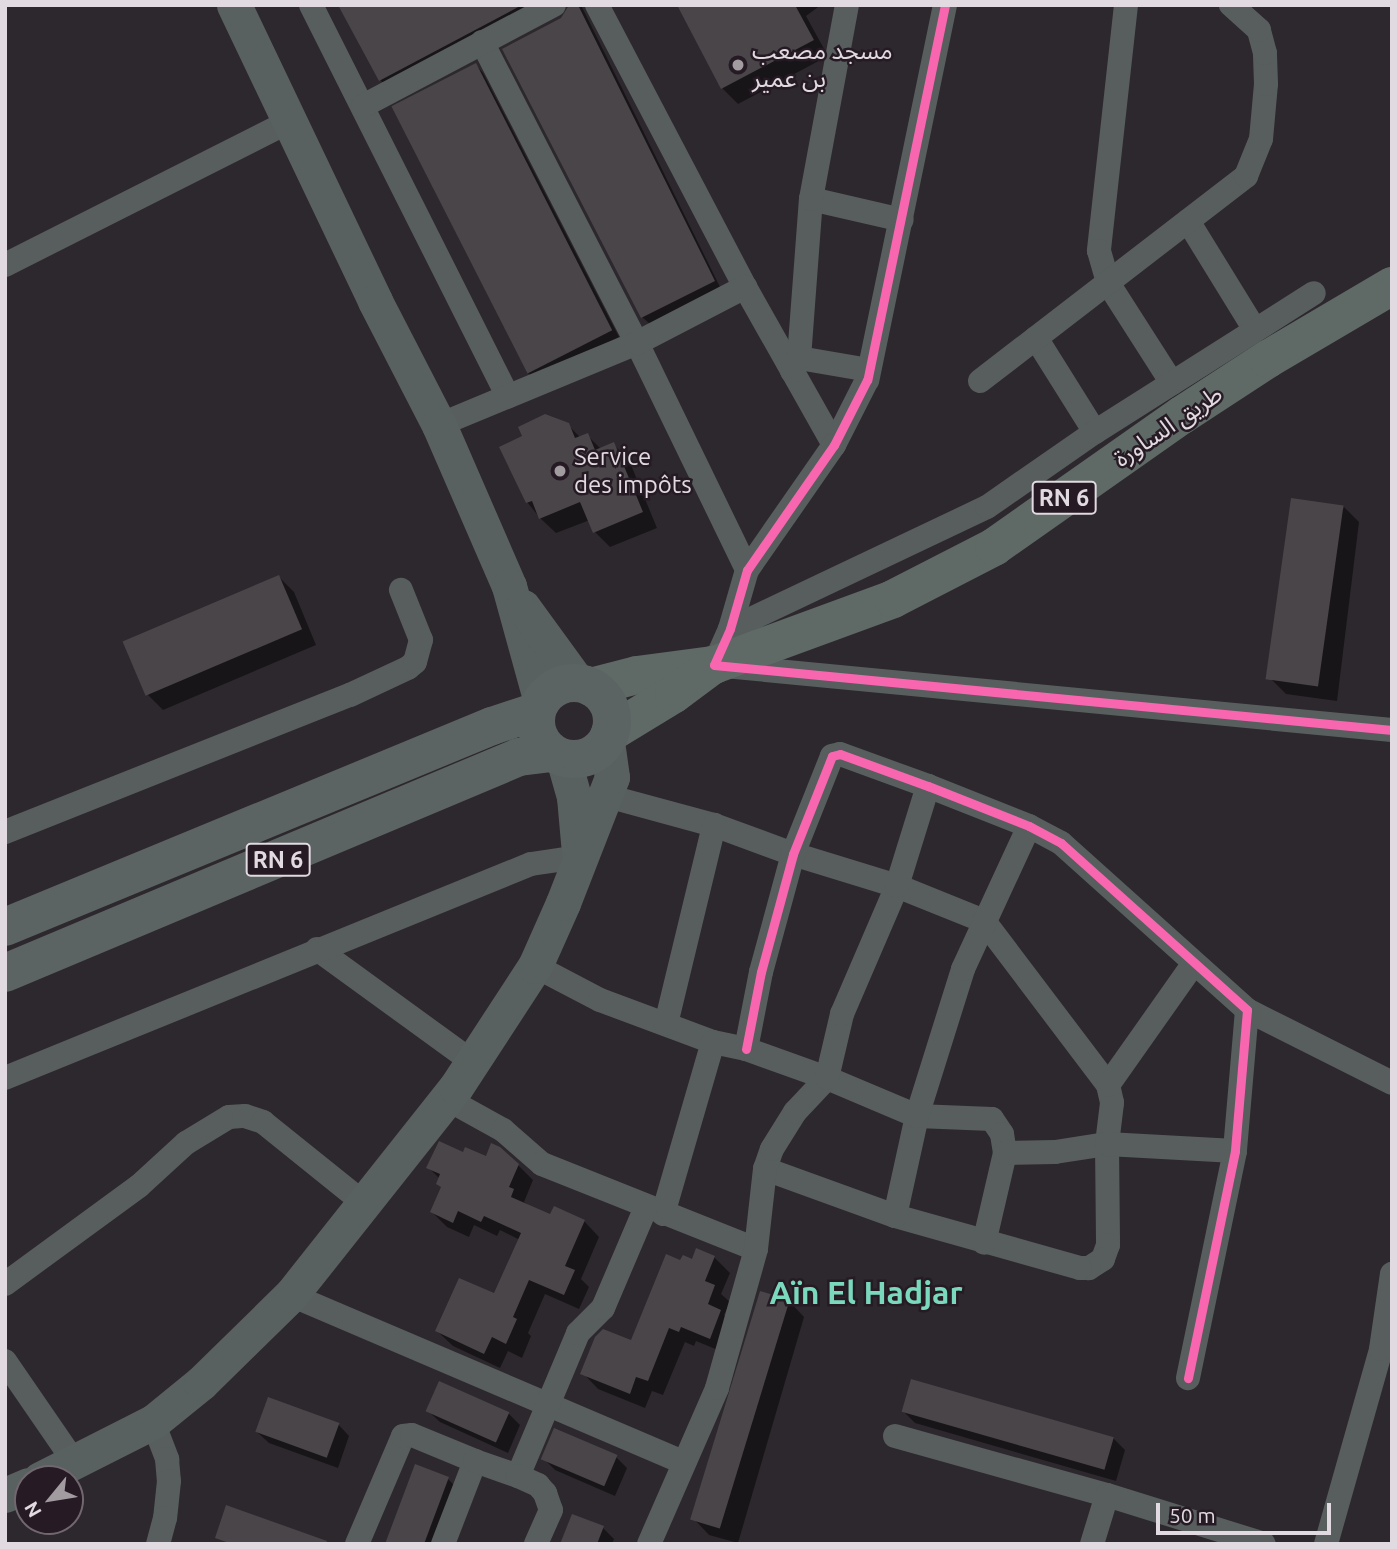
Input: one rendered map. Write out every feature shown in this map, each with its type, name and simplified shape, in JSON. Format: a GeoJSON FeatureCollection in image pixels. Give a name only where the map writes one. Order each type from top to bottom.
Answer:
{"type":"FeatureCollection","features":[{"type":"Feature","properties":{"kind":"highway"},"geometry":{"type":"LineString","coordinates":[[585,685],[600,693],[611,712],[608,737],[588,757],[558,755],[538,734],[539,706],[556,688],[585,685]]}},
{"type":"Feature","properties":{"kind":"highway","name":"RN 6"},"geometry":{"type":"LineString","coordinates":[[5,927],[539,706]]}},
{"type":"Feature","properties":{"kind":"highway","name":"RN 6"},"geometry":{"type":"LineString","coordinates":[[5,973],[519,757],[558,755]]}},
{"type":"Feature","properties":{"kind":"main road","name":"طريق الساورة"},"geometry":{"type":"LineString","coordinates":[[714,665],[893,599],[994,547],[1182,415],[1268,359],[1392,286]]}},
{"type":"Feature","properties":{"kind":"main road","name":"RN 6"},"geometry":{"type":"LineString","coordinates":[[585,685],[714,665]]}},
{"type":"Feature","properties":{"kind":"main road","name":"RN 6"},"geometry":{"type":"LineString","coordinates":[[608,737],[674,695],[714,665]]}},
{"type":"Feature","properties":{"kind":"street"},"geometry":{"type":"LineString","coordinates":[[311,5],[508,396]]}},
{"type":"Feature","properties":{"kind":"street"},"geometry":{"type":"LineString","coordinates":[[363,106],[554,5]]}},
{"type":"Feature","properties":{"kind":"street"},"geometry":{"type":"LineString","coordinates":[[597,5],[745,287],[795,365],[834,445]]}},
{"type":"Feature","properties":{"kind":"street"},"geometry":{"type":"LineString","coordinates":[[795,365],[811,199],[847,5]]}},
{"type":"Feature","properties":{"kind":"street"},"geometry":{"type":"LineString","coordinates":[[945,5],[869,370],[834,445],[747,570],[730,629],[714,665],[1392,730]]}},
{"type":"Feature","properties":{"kind":"street"},"geometry":{"type":"LineString","coordinates":[[1126,5],[1099,251],[1108,283],[1172,383]]}},
{"type":"Feature","properties":{"kind":"street"},"geometry":{"type":"LineString","coordinates":[[980,381],[1246,176],[1261,139],[1266,84],[1259,30],[1231,5]]}},
{"type":"Feature","properties":{"kind":"street"},"geometry":{"type":"LineString","coordinates":[[245,9],[288,122],[439,425],[509,586],[539,706]]}},
{"type":"Feature","properties":{"kind":"street"},"geometry":{"type":"LineString","coordinates":[[482,42],[637,343],[747,570]]}},
{"type":"Feature","properties":{"kind":"street"},"geometry":{"type":"LineString","coordinates":[[5,265],[288,122]]}},
{"type":"Feature","properties":{"kind":"street"},"geometry":{"type":"LineString","coordinates":[[811,199],[902,220]]}},
{"type":"Feature","properties":{"kind":"street"},"geometry":{"type":"LineString","coordinates":[[1188,221],[1255,330]]}},
{"type":"Feature","properties":{"kind":"street"},"geometry":{"type":"LineString","coordinates":[[439,425],[637,343],[745,287]]}},
{"type":"Feature","properties":{"kind":"street"},"geometry":{"type":"LineString","coordinates":[[730,629],[987,507],[1095,432],[1314,293]]}},
{"type":"Feature","properties":{"kind":"street"},"geometry":{"type":"LineString","coordinates":[[1036,338],[1095,432]]}},
{"type":"Feature","properties":{"kind":"street"},"geometry":{"type":"LineString","coordinates":[[795,365],[869,370]]}},
{"type":"Feature","properties":{"kind":"street"},"geometry":{"type":"LineString","coordinates":[[509,586],[585,685]]}},
{"type":"Feature","properties":{"kind":"street"},"geometry":{"type":"LineString","coordinates":[[5,832],[349,695],[408,668],[415,662],[421,640],[401,590]]}},
{"type":"Feature","properties":{"kind":"street"},"geometry":{"type":"LineString","coordinates":[[71,1465],[153,1422],[201,1383],[291,1295],[447,1100],[474,1063],[534,966],[563,904],[579,856],[607,796],[612,777],[608,737]]}},
{"type":"Feature","properties":{"kind":"street"},"geometry":{"type":"LineString","coordinates":[[747,1049],[761,972],[793,854],[832,756],[839,754],[1029,826],[1062,843],[1090,865],[1247,1010],[1392,1083]]}},
{"type":"Feature","properties":{"kind":"street"},"geometry":{"type":"LineString","coordinates":[[558,755],[574,797],[579,856]]}},
{"type":"Feature","properties":{"kind":"street"},"geometry":{"type":"LineString","coordinates":[[649,1544],[717,1388],[756,1249],[765,1169],[772,1149],[795,1112],[827,1078],[842,1014],[897,886],[928,786]]}},
{"type":"Feature","properties":{"kind":"street"},"geometry":{"type":"LineString","coordinates":[[607,796],[714,825],[793,854],[897,886],[984,921],[1108,1084],[1112,1103],[1107,1144],[1109,1232],[1103,1259],[1096,1266],[1080,1268],[984,1243],[895,1216],[765,1169]]}},
{"type":"Feature","properties":{"kind":"street"},"geometry":{"type":"LineString","coordinates":[[666,1024],[714,825]]}},
{"type":"Feature","properties":{"kind":"street"},"geometry":{"type":"LineString","coordinates":[[895,1216],[917,1116],[962,969],[1029,826]]}},
{"type":"Feature","properties":{"kind":"street"},"geometry":{"type":"LineString","coordinates":[[5,1078],[531,864],[579,856]]}},
{"type":"Feature","properties":{"kind":"street"},"geometry":{"type":"LineString","coordinates":[[317,949],[474,1063]]}},
{"type":"Feature","properties":{"kind":"street"},"geometry":{"type":"LineString","coordinates":[[1108,1084],[1194,963]]}},
{"type":"Feature","properties":{"kind":"street"},"geometry":{"type":"LineString","coordinates":[[534,966],[600,1000],[713,1042],[747,1049],[827,1078],[917,1116],[992,1119],[1002,1134],[1004,1153],[984,1243]]}},
{"type":"Feature","properties":{"kind":"street"},"geometry":{"type":"LineString","coordinates":[[1188,1378],[1235,1151],[1247,1010]]}},
{"type":"Feature","properties":{"kind":"street"},"geometry":{"type":"LineString","coordinates":[[518,1476],[578,1333],[603,1308],[654,1211],[713,1042]]}},
{"type":"Feature","properties":{"kind":"street"},"geometry":{"type":"LineString","coordinates":[[447,1100],[503,1130],[542,1164],[654,1211],[756,1249]]}},
{"type":"Feature","properties":{"kind":"street"},"geometry":{"type":"LineString","coordinates":[[5,1283],[139,1186],[186,1143],[229,1117],[245,1116],[263,1122],[365,1204]]}},
{"type":"Feature","properties":{"kind":"street"},"geometry":{"type":"LineString","coordinates":[[1004,1153],[1055,1152],[1107,1144],[1235,1151]]}},
{"type":"Feature","properties":{"kind":"street"},"geometry":{"type":"LineString","coordinates":[[1326,1544],[1381,1349],[1392,1274]]}},
{"type":"Feature","properties":{"kind":"street"},"geometry":{"type":"LineString","coordinates":[[291,1295],[683,1462]]}},
{"type":"Feature","properties":{"kind":"street"},"geometry":{"type":"LineString","coordinates":[[5,1361],[75,1463]]}},
{"type":"Feature","properties":{"kind":"street"},"geometry":{"type":"LineString","coordinates":[[153,1422],[167,1459],[169,1481],[165,1518],[158,1544]]}},
{"type":"Feature","properties":{"kind":"street"},"geometry":{"type":"LineString","coordinates":[[357,1544],[403,1436],[412,1435],[538,1485],[549,1501],[551,1510],[536,1544]]}},
{"type":"Feature","properties":{"kind":"street"},"geometry":{"type":"LineString","coordinates":[[895,1436],[1107,1495],[1264,1544]]}},
{"type":"Feature","properties":{"kind":"street"},"geometry":{"type":"LineString","coordinates":[[443,1544],[475,1461]]}},
{"type":"Feature","properties":{"kind":"street"},"geometry":{"type":"LineString","coordinates":[[1092,1544],[1107,1495]]}},
{"type":"Feature","properties":{"kind":"building"},"geometry":{"type":"Polygon","coordinates":[[[338,5],[522,5],[379,81],[338,5]]]}},
{"type":"Feature","properties":{"kind":"building"},"geometry":{"type":"Polygon","coordinates":[[[569,5],[578,5],[715,281],[641,318],[502,49],[561,18],[569,5]]]}},
{"type":"Feature","properties":{"kind":"building","name":"مسجد مصعب بن عمير"},"geometry":{"type":"Polygon","coordinates":[[[677,5],[795,5],[814,40],[721,89],[677,5]]]}},
{"type":"Feature","properties":{"kind":"building"},"geometry":{"type":"Polygon","coordinates":[[[476,63],[612,330],[528,373],[391,106],[476,63]]]}},
{"type":"Feature","properties":{"kind":"building","name":"Service des impôts"},"geometry":{"type":"Polygon","coordinates":[[[545,414],[569,423],[575,438],[588,433],[595,450],[614,442],[643,512],[593,533],[580,502],[539,519],[532,501],[526,503],[499,447],[522,436],[518,427],[545,414]]]}},
{"type":"Feature","properties":{"kind":"building"},"geometry":{"type":"Polygon","coordinates":[[[1291,498],[1343,505],[1318,687],[1266,679],[1291,498]]]}},
{"type":"Feature","properties":{"kind":"building"},"geometry":{"type":"Polygon","coordinates":[[[279,575],[302,629],[146,696],[123,641],[279,575]]]}},
{"type":"Feature","properties":{"kind":"building"},"geometry":{"type":"Polygon","coordinates":[[[439,1141],[463,1152],[465,1147],[486,1156],[491,1143],[500,1147],[519,1164],[509,1187],[514,1189],[511,1197],[550,1214],[554,1206],[585,1220],[565,1266],[575,1270],[564,1295],[529,1280],[513,1317],[517,1319],[506,1344],[492,1337],[484,1354],[435,1331],[459,1278],[494,1293],[521,1233],[484,1216],[481,1222],[458,1211],[453,1223],[430,1212],[441,1187],[436,1184],[440,1174],[426,1168],[439,1141]]]}},
{"type":"Feature","properties":{"kind":"building"},"geometry":{"type":"Polygon","coordinates":[[[696,1248],[715,1256],[705,1281],[715,1285],[708,1304],[721,1310],[710,1339],[681,1327],[679,1332],[669,1328],[648,1381],[636,1377],[630,1394],[580,1374],[595,1337],[603,1329],[631,1340],[666,1254],[680,1260],[683,1255],[692,1259],[696,1248]]]}},
{"type":"Feature","properties":{"kind":"building"},"geometry":{"type":"Polygon","coordinates":[[[760,1291],[790,1300],[720,1529],[690,1520],[760,1291]]]}},
{"type":"Feature","properties":{"kind":"building"},"geometry":{"type":"Polygon","coordinates":[[[911,1379],[1114,1437],[1104,1470],[902,1412],[911,1379]]]}},
{"type":"Feature","properties":{"kind":"building"},"geometry":{"type":"Polygon","coordinates":[[[439,1381],[509,1412],[496,1442],[426,1411],[439,1381]]]}},
{"type":"Feature","properties":{"kind":"building"},"geometry":{"type":"Polygon","coordinates":[[[268,1397],[339,1423],[327,1458],[255,1432],[268,1397]]]}},
{"type":"Feature","properties":{"kind":"building"},"geometry":{"type":"Polygon","coordinates":[[[554,1428],[618,1455],[604,1486],[541,1459],[554,1428]]]}},
{"type":"Feature","properties":{"kind":"building"},"geometry":{"type":"Polygon","coordinates":[[[415,1464],[449,1477],[424,1544],[385,1544],[415,1464]]]}},
{"type":"Feature","properties":{"kind":"building"},"geometry":{"type":"Polygon","coordinates":[[[226,1505],[327,1541],[326,1544],[232,1544],[215,1538],[226,1505]]]}},
{"type":"Feature","properties":{"kind":"building"},"geometry":{"type":"Polygon","coordinates":[[[572,1514],[604,1526],[597,1544],[560,1544],[572,1514]]]}},
{"type":"Feature","properties":{"kind":"cycle path"},"geometry":{"type":"LineString","coordinates":[[945,5],[867,380],[834,445],[747,570],[730,629],[714,665],[1392,730]]}},
{"type":"Feature","properties":{"kind":"cycle path"},"geometry":{"type":"LineString","coordinates":[[746,1049],[761,972],[793,854],[832,756],[840,754],[928,786],[1029,826],[1061,843],[1247,1010],[1235,1151],[1188,1378]]}},
{"type":"Feature","properties":{"kind":"place","name":"مسجد مصعب بن عمير"},"geometry":{"type":"Point","coordinates":[738,65]}},
{"type":"Feature","properties":{"kind":"place","name":"Service des impôts"},"geometry":{"type":"Point","coordinates":[560,471]}},
{"type":"Feature","properties":{"kind":"district","name":"Aïn El Hadjar"},"geometry":{"type":"Point","coordinates":[866,1292]}}]}
